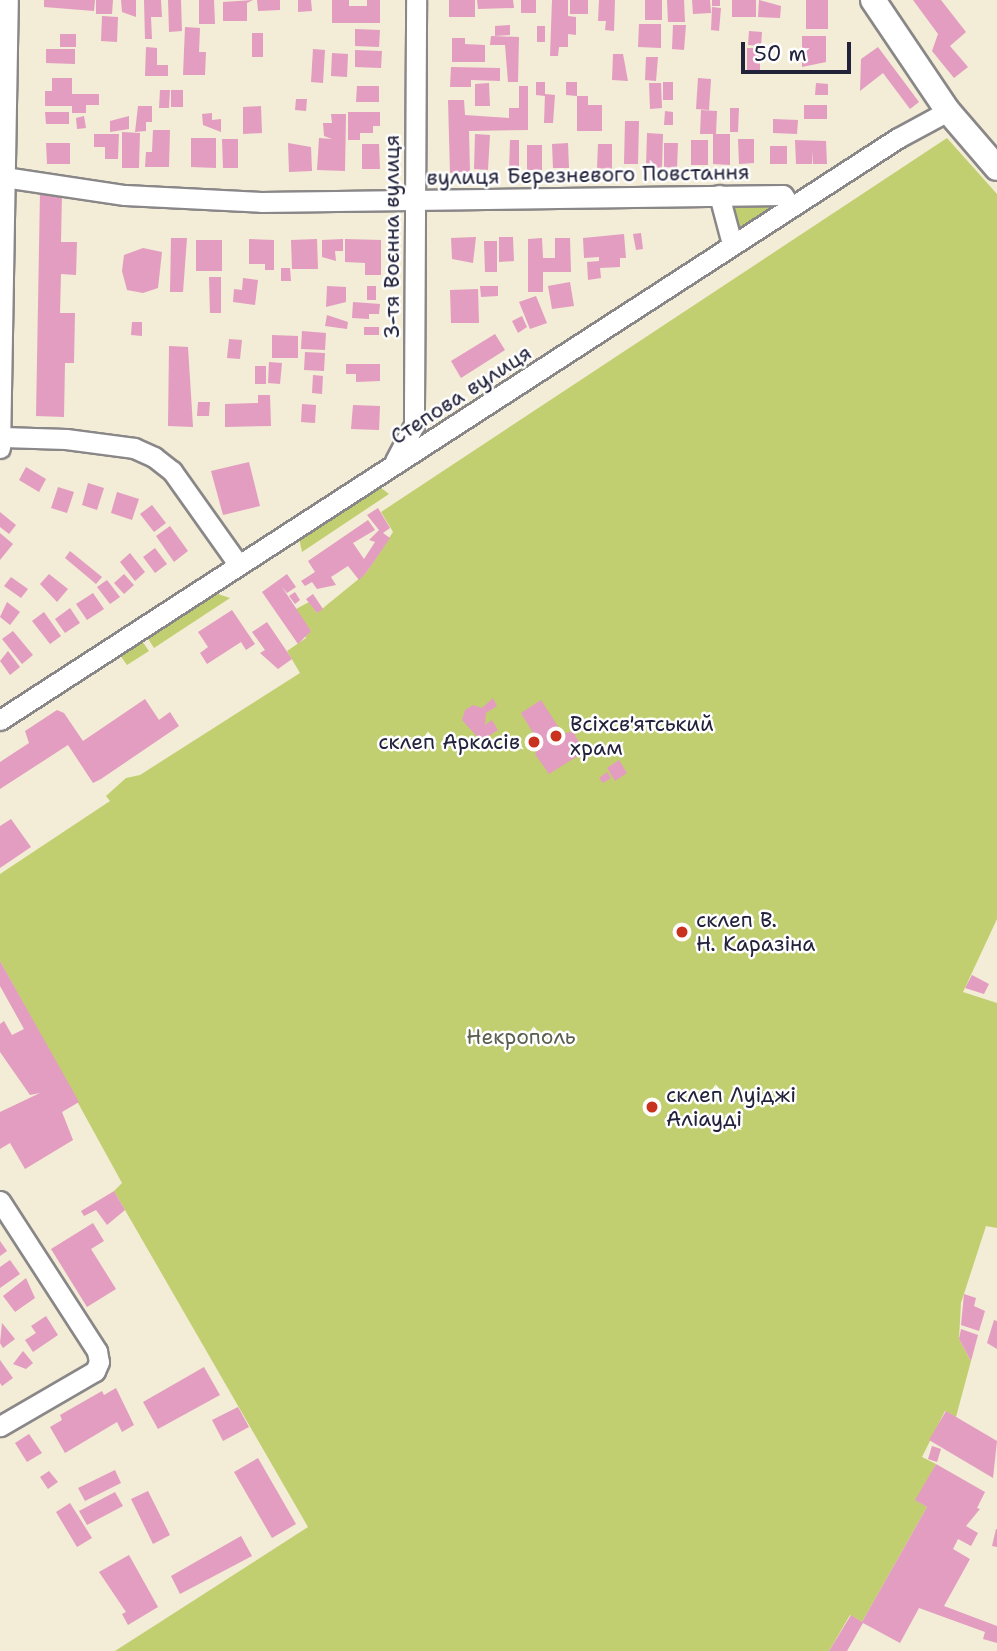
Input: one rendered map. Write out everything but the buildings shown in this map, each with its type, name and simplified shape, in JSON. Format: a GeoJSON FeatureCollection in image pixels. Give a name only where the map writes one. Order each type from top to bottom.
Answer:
{"type":"FeatureCollection","features":[{"type":"Feature","properties":{"kind":"main road"},"geometry":{"type":"LineString","coordinates":[[873,0],[948,111],[997,168]]}},
{"type":"Feature","properties":{"kind":"street"},"geometry":{"type":"LineString","coordinates":[[8,0],[3,33],[2,442],[66,439],[134,448],[154,457],[172,471],[238,564]]}},
{"type":"Feature","properties":{"kind":"street","name":"3-тя Воєнна вулиця"},"geometry":{"type":"LineString","coordinates":[[390,468],[414,425],[416,0]]}},
{"type":"Feature","properties":{"kind":"street","name":"Степова вулиця"},"geometry":{"type":"LineString","coordinates":[[0,720],[732,244],[898,138],[948,111]]}},
{"type":"Feature","properties":{"kind":"street","name":"вулиця Березневого Повстання"},"geometry":{"type":"LineString","coordinates":[[4,177],[125,195],[261,202],[783,195],[790,207]]}},
{"type":"Feature","properties":{"kind":"street"},"geometry":{"type":"LineString","coordinates":[[719,195],[732,244]]}},
{"type":"Feature","properties":{"kind":"street"},"geometry":{"type":"LineString","coordinates":[[0,1202],[97,1351],[99,1362],[95,1371],[0,1426]]}},
{"type":"Feature","properties":{"kind":"green space","name":"Некрополь"},"geometry":{"type":"Polygon","coordinates":[[[947,138],[997,194],[997,919],[963,992],[997,1003],[997,1228],[986,1226],[961,1303],[959,1339],[971,1361],[956,1417],[945,1411],[922,1457],[936,1464],[916,1500],[927,1507],[862,1622],[850,1615],[829,1651],[115,1651],[308,1527],[114,1191],[122,1183],[0,961],[0,874],[110,801],[106,796],[126,778],[140,775],[300,673],[287,651],[306,638],[296,609],[309,602],[317,613],[366,573],[393,532],[381,512],[947,138]]]}},
{"type":"Feature","properties":{"kind":"green space"},"geometry":{"type":"Polygon","coordinates":[[[727,201],[777,203],[739,229],[731,224],[727,201]]]}},
{"type":"Feature","properties":{"kind":"green space"},"geometry":{"type":"Polygon","coordinates":[[[380,487],[389,494],[302,552],[299,538],[380,487]]]}},
{"type":"Feature","properties":{"kind":"green space"},"geometry":{"type":"Polygon","coordinates":[[[215,593],[230,598],[154,648],[147,637],[215,593]]]}},
{"type":"Feature","properties":{"kind":"green space"},"geometry":{"type":"Polygon","coordinates":[[[142,641],[149,651],[127,665],[120,655],[142,641]]]}},
{"type":"Feature","properties":{"kind":"place","name":"Всіхсв'ятський храм"},"geometry":{"type":"Point","coordinates":[556,736]}},
{"type":"Feature","properties":{"kind":"place","name":"склеп Аркасів"},"geometry":{"type":"Point","coordinates":[534,742]}},
{"type":"Feature","properties":{"kind":"place","name":"склеп В. Н. Каразіна"},"geometry":{"type":"Point","coordinates":[682,932]}},
{"type":"Feature","properties":{"kind":"place","name":"склеп Луіджі Аліауді"},"geometry":{"type":"Point","coordinates":[652,1107]}}]}
